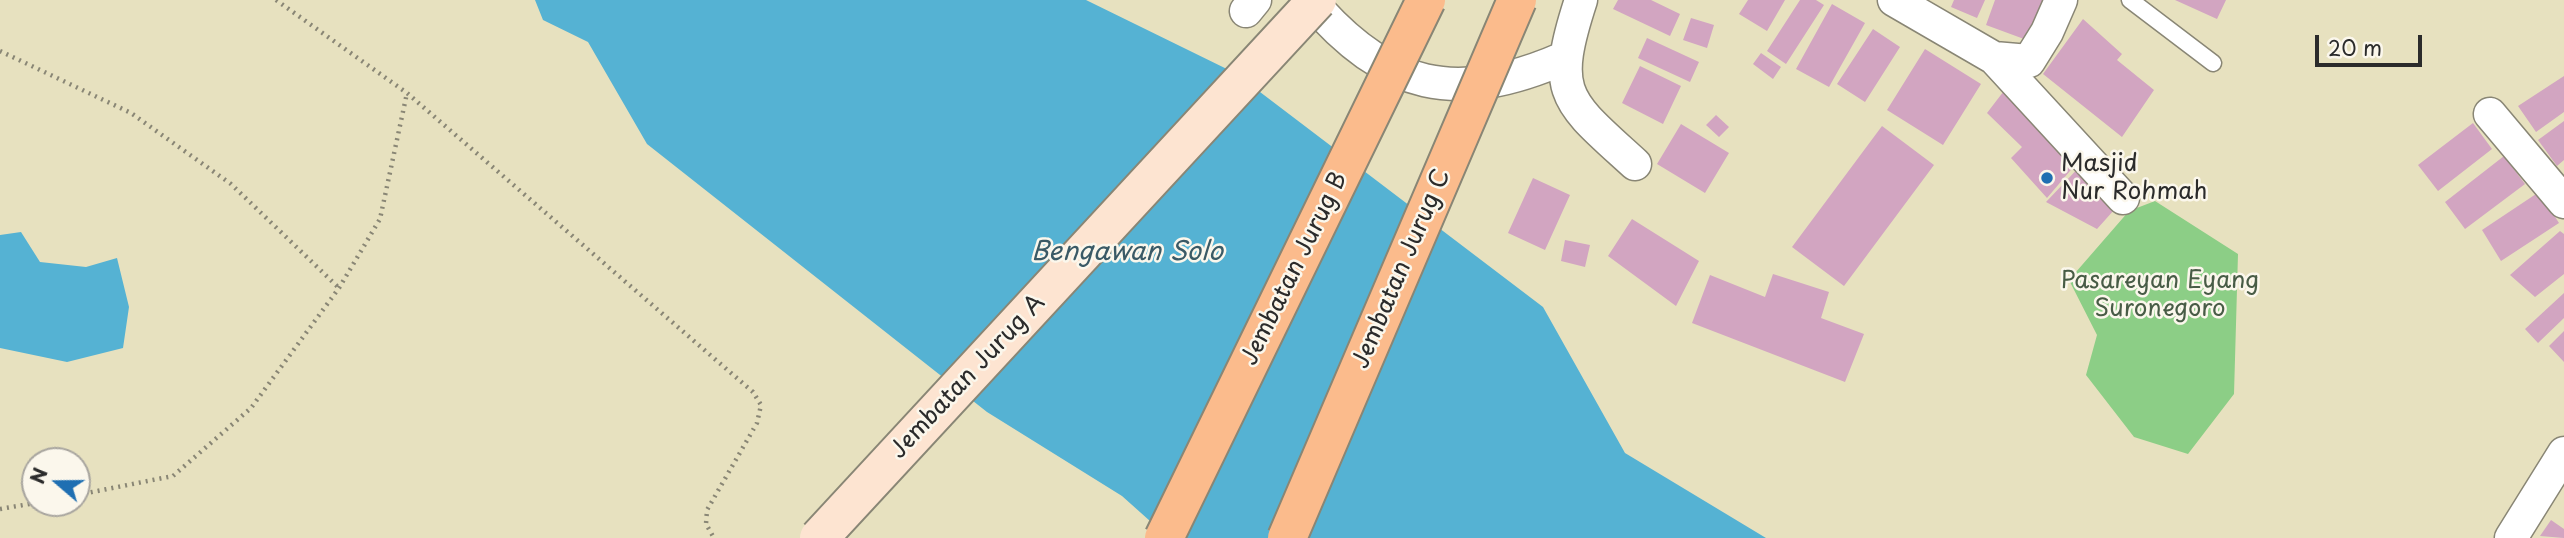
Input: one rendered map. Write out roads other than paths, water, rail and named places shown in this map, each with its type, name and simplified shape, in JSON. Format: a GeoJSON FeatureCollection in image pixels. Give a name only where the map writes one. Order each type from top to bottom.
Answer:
{"type":"FeatureCollection","features":[{"type":"Feature","properties":{"kind":"highway","name":"Jembatan Jurug B"},"geometry":{"type":"LineString","coordinates":[[1164,538],[1426,0]]}},
{"type":"Feature","properties":{"kind":"highway","name":"Jembatan Jurug C"},"geometry":{"type":"LineString","coordinates":[[1287,538],[1517,0]]}},
{"type":"Feature","properties":{"kind":"street"},"geometry":{"type":"LineString","coordinates":[[1310,0],[1335,29],[1367,55],[1408,76],[1443,84],[1486,84],[1528,73],[1564,58]]}},
{"type":"Feature","properties":{"kind":"street","name":"Jembatan Jurug A"},"geometry":{"type":"LineString","coordinates":[[819,538],[1317,0]]}},
{"type":"Feature","properties":{"kind":"street"},"geometry":{"type":"LineString","coordinates":[[1581,0],[1564,58],[1568,91],[1578,110],[1635,164]]}},
{"type":"Feature","properties":{"kind":"street"},"geometry":{"type":"LineString","coordinates":[[1894,0],[1994,58],[2123,198]]}},
{"type":"Feature","properties":{"kind":"street"},"geometry":{"type":"LineString","coordinates":[[1994,58],[2029,61],[2047,32],[2061,0]]}},
{"type":"Feature","properties":{"kind":"street"},"geometry":{"type":"LineString","coordinates":[[2490,114],[2564,202]]}},
{"type":"Feature","properties":{"kind":"street"},"geometry":{"type":"LineString","coordinates":[[2511,538],[2564,453]]}},
{"type":"Feature","properties":{"kind":"lane"},"geometry":{"type":"LineString","coordinates":[[2130,0],[2213,63]]}},
{"type":"Feature","properties":{"kind":"water","name":"Bengawan Solo"},"geometry":{"type":"Polygon","coordinates":[[[535,0],[1086,0],[1235,73],[1543,307],[1625,453],[1766,538],[1169,538],[1122,496],[987,412],[647,144],[588,42],[543,20],[535,0]]]}},
{"type":"Feature","properties":{"kind":"water"},"geometry":{"type":"Polygon","coordinates":[[[21,232],[40,262],[86,267],[117,258],[129,307],[123,348],[67,362],[0,348],[0,235],[21,232]]]}},
{"type":"Feature","properties":{"kind":"place","name":"Masjid Nur Rohmah"},"geometry":{"type":"Point","coordinates":[2047,178]}},
{"type":"Feature","properties":{"kind":"park label","name":"Pasareyan Eyang Suronegoro"},"geometry":{"type":"Point","coordinates":[2160,295]}}]}
